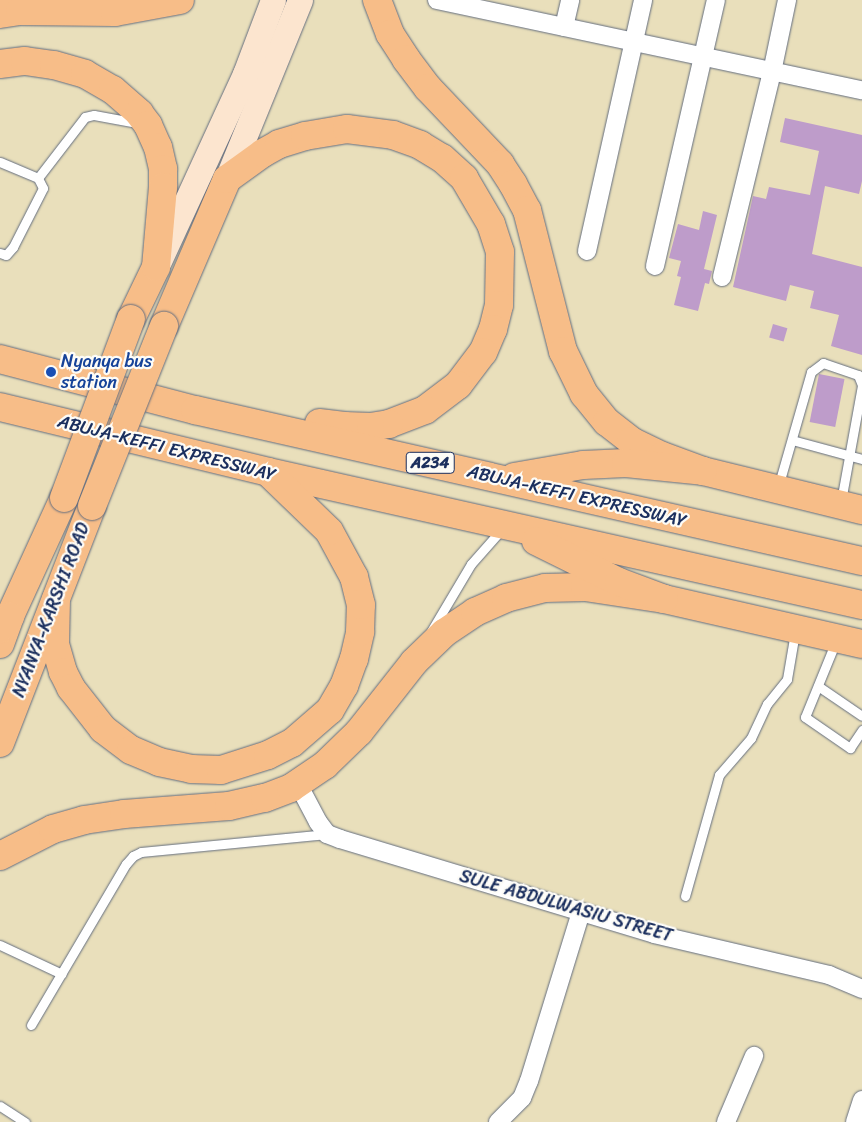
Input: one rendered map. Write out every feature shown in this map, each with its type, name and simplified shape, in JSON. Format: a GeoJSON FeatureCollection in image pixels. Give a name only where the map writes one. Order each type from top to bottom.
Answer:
{"type":"FeatureCollection","features":[{"type":"Feature","properties":{"kind":"main road"},"geometry":{"type":"LineString","coordinates":[[0,14],[20,11],[115,12],[180,0]]}},
{"type":"Feature","properties":{"kind":"main road"},"geometry":{"type":"LineString","coordinates":[[377,0],[390,34],[406,59],[428,88],[500,164],[517,190],[527,210],[563,351],[584,394],[607,422],[631,441],[662,456],[703,471],[851,507]]}},
{"type":"Feature","properties":{"kind":"main road"},"geometry":{"type":"LineString","coordinates":[[0,64],[25,61],[54,65],[85,74],[113,90],[139,113],[148,124],[158,147],[163,169],[156,268]]}},
{"type":"Feature","properties":{"kind":"main road"},"geometry":{"type":"LineString","coordinates":[[195,410],[255,413],[344,426],[370,427],[408,418],[440,400],[471,369],[483,352],[493,329],[499,305],[500,252],[491,224],[464,178],[442,158],[420,145],[393,135],[347,129],[305,136],[279,144],[227,179]]}},
{"type":"Feature","properties":{"kind":"main road","name":"NYANYA-KARSHI ROAD"},"geometry":{"type":"LineString","coordinates":[[0,743],[164,326],[227,179]]}},
{"type":"Feature","properties":{"kind":"main road","name":"NYANYA-KARSHI ROAD"},"geometry":{"type":"LineString","coordinates":[[0,644],[5,622],[64,498],[131,318],[156,268]]}},
{"type":"Feature","properties":{"kind":"main road","name":"ABUJA-KEFFI EXPRESSWAY"},"geometry":{"type":"LineString","coordinates":[[0,359],[195,410],[862,561]]}},
{"type":"Feature","properties":{"kind":"main road","name":"ABUJA-KEFFI EXPRESSWAY"},"geometry":{"type":"LineString","coordinates":[[0,407],[268,472],[862,605]]}},
{"type":"Feature","properties":{"kind":"main road"},"geometry":{"type":"LineString","coordinates":[[503,479],[583,465],[626,463],[703,471]]}},
{"type":"Feature","properties":{"kind":"main road"},"geometry":{"type":"LineString","coordinates":[[56,599],[55,644],[67,680],[84,707],[103,729],[131,750],[158,762],[190,769],[221,770],[268,755],[292,743],[330,710],[344,686],[354,659],[360,632],[361,605],[354,577],[329,531],[268,472]]}},
{"type":"Feature","properties":{"kind":"main road"},"geometry":{"type":"LineString","coordinates":[[506,525],[565,557],[620,582],[664,599]]}},
{"type":"Feature","properties":{"kind":"main road"},"geometry":{"type":"LineString","coordinates":[[0,856],[53,829],[84,820],[124,814],[229,806],[266,798],[298,784],[325,765],[359,732],[414,662],[444,633],[475,612],[506,598],[545,588],[585,587],[664,599],[849,641]]}},
{"type":"Feature","properties":{"kind":"street"},"geometry":{"type":"LineString","coordinates":[[156,268],[245,74],[273,0]]}},
{"type":"Feature","properties":{"kind":"street"},"geometry":{"type":"LineString","coordinates":[[227,179],[300,0]]}},
{"type":"Feature","properties":{"kind":"street"},"geometry":{"type":"LineString","coordinates":[[437,0],[862,90]]}},
{"type":"Feature","properties":{"kind":"street"},"geometry":{"type":"LineString","coordinates":[[564,27],[570,0]]}},
{"type":"Feature","properties":{"kind":"street"},"geometry":{"type":"LineString","coordinates":[[587,251],[643,0]]}},
{"type":"Feature","properties":{"kind":"street"},"geometry":{"type":"LineString","coordinates":[[655,266],[716,0]]}},
{"type":"Feature","properties":{"kind":"street"},"geometry":{"type":"LineString","coordinates":[[722,277],[772,72],[787,0]]}},
{"type":"Feature","properties":{"kind":"street"},"geometry":{"type":"LineString","coordinates":[[298,784],[318,822],[327,834]]}},
{"type":"Feature","properties":{"kind":"street","name":"SULE ABDULWASIU STREET"},"geometry":{"type":"LineString","coordinates":[[327,834],[654,934],[829,975],[862,990]]}},
{"type":"Feature","properties":{"kind":"street"},"geometry":{"type":"LineString","coordinates":[[498,1122],[522,1098],[581,912]]}},
{"type":"Feature","properties":{"kind":"street"},"geometry":{"type":"LineString","coordinates":[[726,1122],[754,1056]]}},
{"type":"Feature","properties":{"kind":"street"},"geometry":{"type":"LineString","coordinates":[[855,1122],[862,1100]]}},
{"type":"Feature","properties":{"kind":"lane"},"geometry":{"type":"LineString","coordinates":[[38,178],[88,115],[148,124]]}},
{"type":"Feature","properties":{"kind":"lane"},"geometry":{"type":"LineString","coordinates":[[0,162],[38,178],[43,188],[13,247],[6,255],[0,253]]}},
{"type":"Feature","properties":{"kind":"lane"},"geometry":{"type":"LineString","coordinates":[[777,489],[811,372],[823,363],[858,375],[862,385],[849,454],[851,507]]}},
{"type":"Feature","properties":{"kind":"lane"},"geometry":{"type":"LineString","coordinates":[[792,440],[862,459]]}},
{"type":"Feature","properties":{"kind":"lane"},"geometry":{"type":"LineString","coordinates":[[414,662],[443,609],[471,564],[506,525]]}},
{"type":"Feature","properties":{"kind":"lane"},"geometry":{"type":"LineString","coordinates":[[685,896],[719,775],[751,738],[767,704],[787,679],[796,629]]}},
{"type":"Feature","properties":{"kind":"lane"},"geometry":{"type":"LineString","coordinates":[[849,641],[818,686],[805,717],[850,748],[862,730]]}},
{"type":"Feature","properties":{"kind":"lane"},"geometry":{"type":"LineString","coordinates":[[818,686],[862,716]]}},
{"type":"Feature","properties":{"kind":"lane"},"geometry":{"type":"LineString","coordinates":[[31,1025],[126,864],[133,856],[141,852],[327,834]]}},
{"type":"Feature","properties":{"kind":"lane"},"geometry":{"type":"LineString","coordinates":[[0,945],[62,974]]}},
{"type":"Feature","properties":{"kind":"lane"},"geometry":{"type":"LineString","coordinates":[[0,1106],[25,1122]]}},
{"type":"Feature","properties":{"kind":"building"},"geometry":{"type":"Polygon","coordinates":[[[785,118],[862,135],[862,181],[859,194],[825,186],[812,254],[862,267],[862,355],[831,346],[839,315],[810,308],[814,291],[790,285],[786,301],[733,287],[753,196],[766,199],[769,187],[810,195],[819,151],[780,142],[785,118]]]}},
{"type":"Feature","properties":{"kind":"building"},"geometry":{"type":"Polygon","coordinates":[[[703,211],[717,215],[704,269],[712,271],[709,284],[705,283],[698,311],[674,305],[681,277],[677,276],[681,261],[669,258],[678,224],[699,230],[703,211]]]}},
{"type":"Feature","properties":{"kind":"building"},"geometry":{"type":"Polygon","coordinates":[[[773,324],[787,328],[784,342],[769,337],[773,324]]]}},
{"type":"Feature","properties":{"kind":"building"},"geometry":{"type":"Polygon","coordinates":[[[819,374],[845,379],[835,427],[810,422],[819,374]]]}},
{"type":"Feature","properties":{"kind":"place","name":"Nyanya bus station"},"geometry":{"type":"Point","coordinates":[51,372]}}]}
